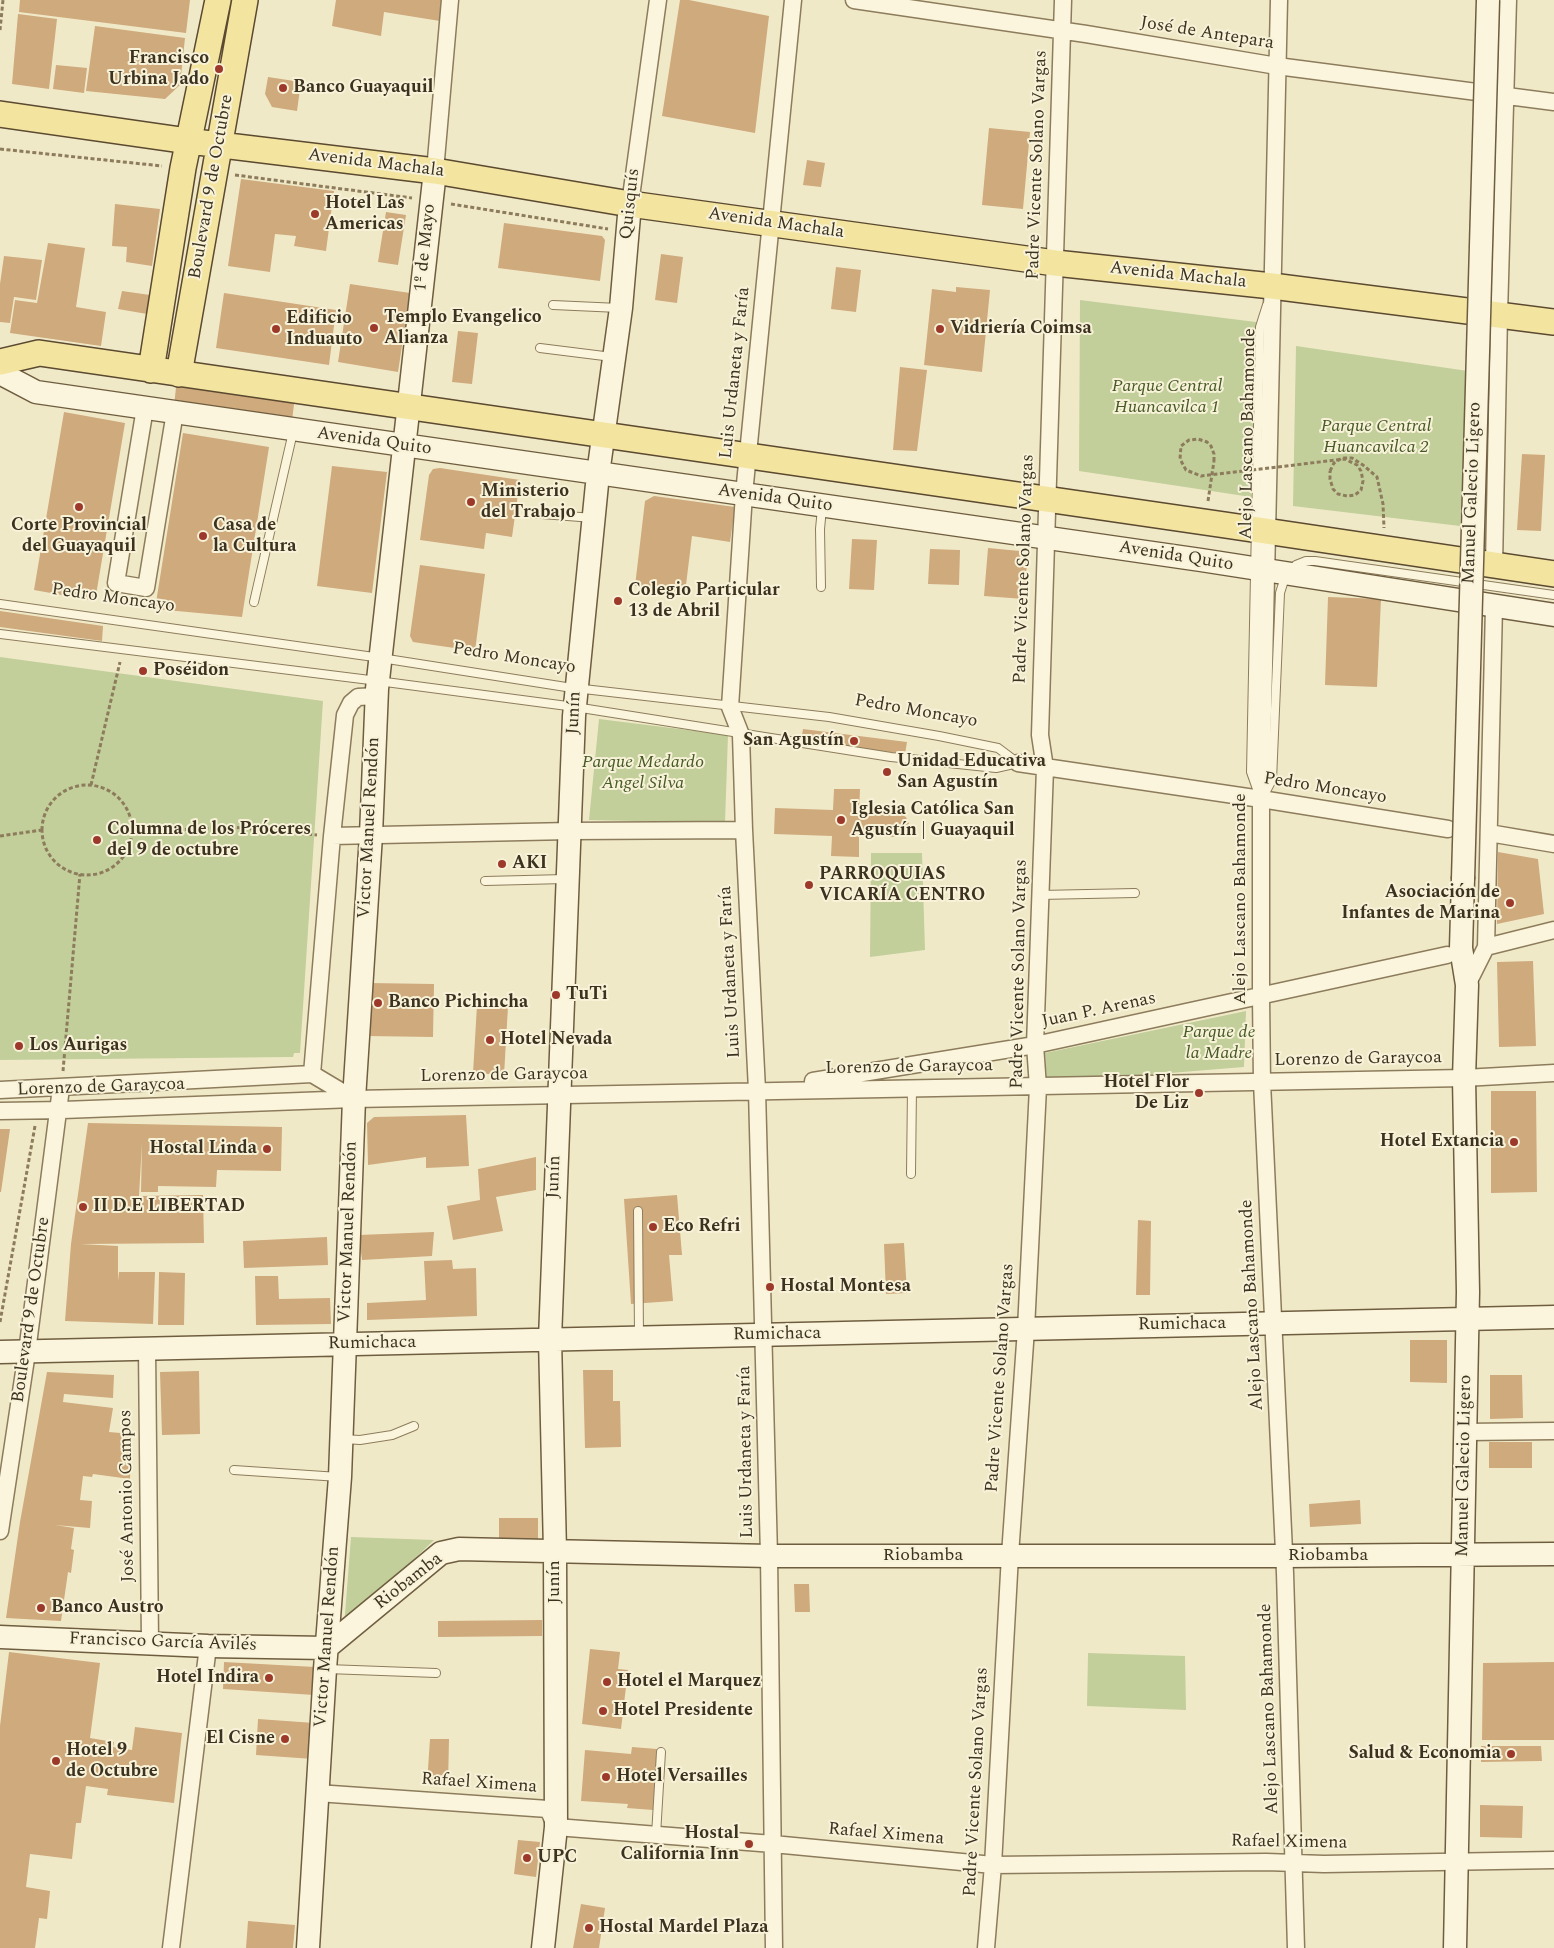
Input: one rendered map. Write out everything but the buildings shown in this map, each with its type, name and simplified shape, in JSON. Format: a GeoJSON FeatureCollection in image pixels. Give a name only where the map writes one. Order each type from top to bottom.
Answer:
{"type":"FeatureCollection","features":[{"type":"Feature","properties":{"kind":"main road","name":"Boulevard 9 de Octubre"},"geometry":{"type":"LineString","coordinates":[[151,370],[188,141],[218,0]]}},
{"type":"Feature","properties":{"kind":"main road","name":"Boulevard 9 de Octubre"},"geometry":{"type":"LineString","coordinates":[[179,374],[245,0]]}},
{"type":"Feature","properties":{"kind":"main road"},"geometry":{"type":"LineString","coordinates":[[188,141],[227,101]]}},
{"type":"Feature","properties":{"kind":"main road","name":"Avenida Machala"},"geometry":{"type":"LineString","coordinates":[[0,114],[188,141],[435,171],[630,204],[1055,263],[1272,286],[1554,322]]}},
{"type":"Feature","properties":{"kind":"main road"},"geometry":{"type":"LineString","coordinates":[[0,362],[39,354],[1554,574]]}},
{"type":"Feature","properties":{"kind":"street","name":"1º de Mayo"},"geometry":{"type":"LineString","coordinates":[[408,407],[435,171],[450,0]]}},
{"type":"Feature","properties":{"kind":"street","name":"Quisquís"},"geometry":{"type":"LineString","coordinates":[[606,408],[621,308],[630,204],[658,0]]}},
{"type":"Feature","properties":{"kind":"street","name":"Luis Urdaneta y Faría"},"geometry":{"type":"LineString","coordinates":[[774,1948],[769,1556],[757,1090],[744,830],[742,735],[730,707],[744,494],[793,0]]}},
{"type":"Feature","properties":{"kind":"street","name":"José de Antepara"},"geometry":{"type":"LineString","coordinates":[[854,0],[1277,66],[1554,102]]}},
{"type":"Feature","properties":{"kind":"street","name":"Padre Vicente Solano Vargas"},"geometry":{"type":"LineString","coordinates":[[986,1948],[993,1865],[1010,1555],[1026,1329],[1038,1087],[1035,1045],[1045,768],[1040,736],[1063,0]]}},
{"type":"Feature","properties":{"kind":"street","name":"Alejo Lascano Bahamonde"},"geometry":{"type":"LineString","coordinates":[[1279,0],[1272,286],[1261,530],[1269,571],[1261,799],[1261,996],[1262,1082],[1285,1556],[1296,1948]]}},
{"type":"Feature","properties":{"kind":"street","name":"Manuel Galecio Ligero"},"geometry":{"type":"LineString","coordinates":[[1455,1948],[1464,1555],[1467,1319],[1464,1078],[1467,985],[1461,948],[1488,0]]}},
{"type":"Feature","properties":{"kind":"street","name":"Manuel Galecio Ligero"},"geometry":{"type":"LineString","coordinates":[[1494,565],[1504,95],[1508,0]]}},
{"type":"Feature","properties":{"kind":"street","name":"Avenida Quito"},"geometry":{"type":"LineString","coordinates":[[0,373],[36,392],[1201,560],[1554,615]]}},
{"type":"Feature","properties":{"kind":"street","name":"Victor Manuel Rendón"},"geometry":{"type":"LineString","coordinates":[[308,1948],[326,1658],[340,1477],[354,1099],[371,834],[378,688],[408,407]]}},
{"type":"Feature","properties":{"kind":"street"},"geometry":{"type":"LineString","coordinates":[[145,408],[116,583],[146,588],[175,412]]}},
{"type":"Feature","properties":{"kind":"street","name":"Junín"},"geometry":{"type":"LineString","coordinates":[[543,1948],[556,1827],[555,1551],[550,1339],[558,1095],[576,698],[606,408]]}},
{"type":"Feature","properties":{"kind":"street","name":"Manuel Galecio Ligero"},"geometry":{"type":"LineString","coordinates":[[1467,985],[1486,947],[1494,606]]}},
{"type":"Feature","properties":{"kind":"street","name":"Victor Manuel Rendón"},"geometry":{"type":"LineString","coordinates":[[312,1074],[332,836],[345,714],[351,703],[358,696],[378,688]]}},
{"type":"Feature","properties":{"kind":"street","name":"Pedro Moncayo"},"geometry":{"type":"LineString","coordinates":[[1018,763],[1448,829]]}},
{"type":"Feature","properties":{"kind":"street"},"geometry":{"type":"LineString","coordinates":[[332,836],[570,831],[744,830]]}},
{"type":"Feature","properties":{"kind":"street"},"geometry":{"type":"LineString","coordinates":[[1489,833],[1554,844]]}},
{"type":"Feature","properties":{"kind":"street"},"geometry":{"type":"LineString","coordinates":[[1486,947],[1554,930]]}},
{"type":"Feature","properties":{"kind":"street","name":"Juan P. Arenas"},"geometry":{"type":"LineString","coordinates":[[757,1090],[1035,1045],[1447,955]]}},
{"type":"Feature","properties":{"kind":"street","name":"Lorenzo de Garaycoa"},"geometry":{"type":"LineString","coordinates":[[0,1111],[354,1099],[1464,1078],[1554,1073]]}},
{"type":"Feature","properties":{"kind":"street"},"geometry":{"type":"LineString","coordinates":[[312,1074],[354,1099]]}},
{"type":"Feature","properties":{"kind":"street","name":"Lorenzo de Garaycoa"},"geometry":{"type":"LineString","coordinates":[[0,1090],[312,1074]]}},
{"type":"Feature","properties":{"kind":"street","name":"Boulevard 9 de Octubre"},"geometry":{"type":"LineString","coordinates":[[0,1531],[27,1352],[61,1088]]}},
{"type":"Feature","properties":{"kind":"street","name":"Rumichaca"},"geometry":{"type":"LineString","coordinates":[[0,1352],[1554,1317]]}},
{"type":"Feature","properties":{"kind":"street","name":"José Antonio Campos"},"geometry":{"type":"LineString","coordinates":[[147,1349],[150,1643]]}},
{"type":"Feature","properties":{"kind":"street"},"geometry":{"type":"LineString","coordinates":[[1466,1432],[1554,1431]]}},
{"type":"Feature","properties":{"kind":"street","name":"Riobamba"},"geometry":{"type":"LineString","coordinates":[[326,1658],[441,1553],[459,1549],[769,1556],[1554,1554]]}},
{"type":"Feature","properties":{"kind":"street","name":"Francisco García Avilés"},"geometry":{"type":"LineString","coordinates":[[0,1637],[208,1646],[326,1658]]}},
{"type":"Feature","properties":{"kind":"street"},"geometry":{"type":"LineString","coordinates":[[171,1948],[208,1646]]}},
{"type":"Feature","properties":{"kind":"street","name":"Rafael Ximena"},"geometry":{"type":"LineString","coordinates":[[317,1793],[548,1809],[556,1827],[773,1844],[993,1865],[1266,1862],[1293,1864],[1554,1860]]}},
{"type":"Feature","properties":{"kind":"lane"},"geometry":{"type":"LineString","coordinates":[[553,305],[621,308]]}},
{"type":"Feature","properties":{"kind":"lane"},"geometry":{"type":"LineString","coordinates":[[540,348],[614,357]]}},
{"type":"Feature","properties":{"kind":"lane"},"geometry":{"type":"LineString","coordinates":[[254,602],[293,430]]}},
{"type":"Feature","properties":{"kind":"lane"},"geometry":{"type":"LineString","coordinates":[[821,587],[820,529],[822,506]]}},
{"type":"Feature","properties":{"kind":"lane"},"geometry":{"type":"LineString","coordinates":[[529,513],[595,518]]}},
{"type":"Feature","properties":{"kind":"lane"},"geometry":{"type":"LineString","coordinates":[[1269,571],[1306,561],[1315,561],[1554,596]]}},
{"type":"Feature","properties":{"kind":"lane","name":"Pedro Moncayo"},"geometry":{"type":"LineString","coordinates":[[0,604],[381,658],[576,698],[742,735],[891,757],[996,768],[1018,763]]}},
{"type":"Feature","properties":{"kind":"lane","name":"Pedro Moncayo"},"geometry":{"type":"LineString","coordinates":[[0,634],[123,650],[378,688],[730,707],[829,717],[998,748],[1018,763]]}},
{"type":"Feature","properties":{"kind":"lane"},"geometry":{"type":"LineString","coordinates":[[485,881],[567,879]]}},
{"type":"Feature","properties":{"kind":"lane"},"geometry":{"type":"LineString","coordinates":[[1040,896],[1136,893]]}},
{"type":"Feature","properties":{"kind":"lane"},"geometry":{"type":"LineString","coordinates":[[912,1088],[912,1174]]}},
{"type":"Feature","properties":{"kind":"lane"},"geometry":{"type":"LineString","coordinates":[[638,1211],[639,1338]]}},
{"type":"Feature","properties":{"kind":"lane"},"geometry":{"type":"LineString","coordinates":[[341,1439],[360,1440],[392,1435],[414,1426]]}},
{"type":"Feature","properties":{"kind":"lane"},"geometry":{"type":"LineString","coordinates":[[234,1470],[340,1477]]}},
{"type":"Feature","properties":{"kind":"lane"},"geometry":{"type":"LineString","coordinates":[[326,1658],[436,1673]]}},
{"type":"Feature","properties":{"kind":"lane"},"geometry":{"type":"LineString","coordinates":[[656,1835],[660,1752]]}},
{"type":"Feature","properties":{"kind":"path"},"geometry":{"type":"LineString","coordinates":[[0,30],[3,0]]}},
{"type":"Feature","properties":{"kind":"path"},"geometry":{"type":"LineString","coordinates":[[1205,522],[1214,461],[1214,454],[1207,442],[1198,439],[1189,440],[1181,446],[1180,458],[1186,470],[1201,476],[1345,459],[1357,465],[1363,481],[1361,490],[1355,495],[1347,496],[1338,494],[1333,489],[1330,471],[1334,463],[1342,458],[1352,458],[1363,464],[1377,477],[1383,504],[1384,548]]}},
{"type":"Feature","properties":{"kind":"path"},"geometry":{"type":"LineString","coordinates":[[91,785],[123,650]]}},
{"type":"Feature","properties":{"kind":"path"},"geometry":{"type":"LineString","coordinates":[[80,785],[104,788],[119,800],[130,816],[133,830],[125,854],[116,864],[99,873],[80,874],[65,869],[53,859],[43,840],[42,830],[43,819],[53,800],[70,788],[80,785]]}},
{"type":"Feature","properties":{"kind":"path"},"geometry":{"type":"LineString","coordinates":[[133,830],[156,831],[231,827],[332,836]]}},
{"type":"Feature","properties":{"kind":"path"},"geometry":{"type":"LineString","coordinates":[[0,836],[42,830]]}},
{"type":"Feature","properties":{"kind":"path"},"geometry":{"type":"LineString","coordinates":[[61,1088],[80,874]]}},
{"type":"Feature","properties":{"kind":"path"},"geometry":{"type":"LineString","coordinates":[[0,1322],[34,1140],[37,1111]]}},
{"type":"Feature","properties":{"kind":"green space","name":"Parque Central Huancavilca 1"},"geometry":{"type":"Polygon","coordinates":[[[1080,300],[1256,322],[1251,497],[1079,471],[1080,300]]]}},
{"type":"Feature","properties":{"kind":"green space","name":"Parque Central Huancavilca 2"},"geometry":{"type":"Polygon","coordinates":[[[1296,346],[1468,371],[1460,526],[1293,506],[1296,346]]]}},
{"type":"Feature","properties":{"kind":"green space"},"geometry":{"type":"Polygon","coordinates":[[[0,657],[323,701],[300,1053],[294,1053],[293,1057],[0,1060],[0,657]]]}},
{"type":"Feature","properties":{"kind":"green space","name":"Parque Medardo Angel Silva"},"geometry":{"type":"Polygon","coordinates":[[[599,719],[728,735],[725,823],[589,820],[599,719]]]}},
{"type":"Feature","properties":{"kind":"green space"},"geometry":{"type":"Polygon","coordinates":[[[871,853],[922,853],[925,950],[870,957],[871,853]]]}},
{"type":"Feature","properties":{"kind":"green space","name":"Parque de la Madre"},"geometry":{"type":"Polygon","coordinates":[[[1246,1011],[1244,1067],[1047,1083],[1045,1053],[1246,1011]]]}},
{"type":"Feature","properties":{"kind":"green space"},"geometry":{"type":"Polygon","coordinates":[[[351,1537],[434,1540],[344,1627],[351,1537]]]}},
{"type":"Feature","properties":{"kind":"green space"},"geometry":{"type":"Polygon","coordinates":[[[1088,1653],[1185,1656],[1186,1710],[1087,1706],[1088,1653]]]}},
{"type":"Feature","properties":{"kind":"place","name":"Francisco Urbina Jado"},"geometry":{"type":"Point","coordinates":[219,69]}},
{"type":"Feature","properties":{"kind":"place","name":"Banco Guayaquil"},"geometry":{"type":"Point","coordinates":[283,88]}},
{"type":"Feature","properties":{"kind":"place","name":"Hotel Las Americas"},"geometry":{"type":"Point","coordinates":[315,214]}},
{"type":"Feature","properties":{"kind":"place","name":"Templo Evangelico Alianza"},"geometry":{"type":"Point","coordinates":[374,328]}},
{"type":"Feature","properties":{"kind":"place","name":"Edificio Induauto"},"geometry":{"type":"Point","coordinates":[276,329]}},
{"type":"Feature","properties":{"kind":"place","name":"Vidriería Coimsa"},"geometry":{"type":"Point","coordinates":[940,329]}},
{"type":"Feature","properties":{"kind":"place","name":"Ministerio del Trabajo"},"geometry":{"type":"Point","coordinates":[471,502]}},
{"type":"Feature","properties":{"kind":"place","name":"Corte Provincial del Guayaquil"},"geometry":{"type":"Point","coordinates":[79,507]}},
{"type":"Feature","properties":{"kind":"place","name":"Casa de la Cultura"},"geometry":{"type":"Point","coordinates":[203,536]}},
{"type":"Feature","properties":{"kind":"place","name":"Colegio Particular 13 de Abril"},"geometry":{"type":"Point","coordinates":[618,601]}},
{"type":"Feature","properties":{"kind":"place","name":"Poséidon"},"geometry":{"type":"Point","coordinates":[143,671]}},
{"type":"Feature","properties":{"kind":"place","name":"San Agustín"},"geometry":{"type":"Point","coordinates":[854,741]}},
{"type":"Feature","properties":{"kind":"place","name":"Unidad Educativa San Agustín"},"geometry":{"type":"Point","coordinates":[887,772]}},
{"type":"Feature","properties":{"kind":"place","name":"Iglesia Católica San Agustín | Guayaquil"},"geometry":{"type":"Point","coordinates":[841,820]}},
{"type":"Feature","properties":{"kind":"place","name":"Columna de los Próceres del 9 de octubre"},"geometry":{"type":"Point","coordinates":[97,840]}},
{"type":"Feature","properties":{"kind":"place","name":"AKI"},"geometry":{"type":"Point","coordinates":[502,864]}},
{"type":"Feature","properties":{"kind":"place","name":"PARROQUIAS VICARÍA CENTRO"},"geometry":{"type":"Point","coordinates":[809,885]}},
{"type":"Feature","properties":{"kind":"place","name":"Asociación de Infantes de Marina"},"geometry":{"type":"Point","coordinates":[1510,903]}},
{"type":"Feature","properties":{"kind":"place","name":"TuTi"},"geometry":{"type":"Point","coordinates":[556,995]}},
{"type":"Feature","properties":{"kind":"place","name":"Banco Pichincha"},"geometry":{"type":"Point","coordinates":[378,1003]}},
{"type":"Feature","properties":{"kind":"place","name":"Hotel Nevada"},"geometry":{"type":"Point","coordinates":[490,1040]}},
{"type":"Feature","properties":{"kind":"place","name":"Los Aurigas"},"geometry":{"type":"Point","coordinates":[19,1046]}},
{"type":"Feature","properties":{"kind":"place","name":"Hotel Flor De Liz"},"geometry":{"type":"Point","coordinates":[1199,1093]}},
{"type":"Feature","properties":{"kind":"place","name":"Hotel Extancia"},"geometry":{"type":"Point","coordinates":[1514,1142]}},
{"type":"Feature","properties":{"kind":"place","name":"Hostal Linda"},"geometry":{"type":"Point","coordinates":[267,1149]}},
{"type":"Feature","properties":{"kind":"place","name":"II D.E LIBERTAD"},"geometry":{"type":"Point","coordinates":[83,1207]}},
{"type":"Feature","properties":{"kind":"place","name":"Eco Refri"},"geometry":{"type":"Point","coordinates":[653,1227]}},
{"type":"Feature","properties":{"kind":"place","name":"Hostal Montesa"},"geometry":{"type":"Point","coordinates":[770,1287]}},
{"type":"Feature","properties":{"kind":"place","name":"Banco Austro"},"geometry":{"type":"Point","coordinates":[41,1608]}},
{"type":"Feature","properties":{"kind":"place","name":"Hotel Indira"},"geometry":{"type":"Point","coordinates":[269,1678]}},
{"type":"Feature","properties":{"kind":"place","name":"Hotel el Marquez"},"geometry":{"type":"Point","coordinates":[607,1682]}},
{"type":"Feature","properties":{"kind":"place","name":"Hotel Presidente"},"geometry":{"type":"Point","coordinates":[603,1711]}},
{"type":"Feature","properties":{"kind":"place","name":"El Cisne"},"geometry":{"type":"Point","coordinates":[285,1739]}},
{"type":"Feature","properties":{"kind":"place","name":"Salud & Economia"},"geometry":{"type":"Point","coordinates":[1511,1754]}},
{"type":"Feature","properties":{"kind":"place","name":"Hotel 9 de Octubre"},"geometry":{"type":"Point","coordinates":[56,1761]}},
{"type":"Feature","properties":{"kind":"place","name":"Hotel Versailles"},"geometry":{"type":"Point","coordinates":[606,1777]}},
{"type":"Feature","properties":{"kind":"place","name":"Hostal California Inn"},"geometry":{"type":"Point","coordinates":[749,1844]}},
{"type":"Feature","properties":{"kind":"place","name":"UPC"},"geometry":{"type":"Point","coordinates":[527,1858]}},
{"type":"Feature","properties":{"kind":"place","name":"Hostal Mardel Plaza"},"geometry":{"type":"Point","coordinates":[589,1928]}}]}
